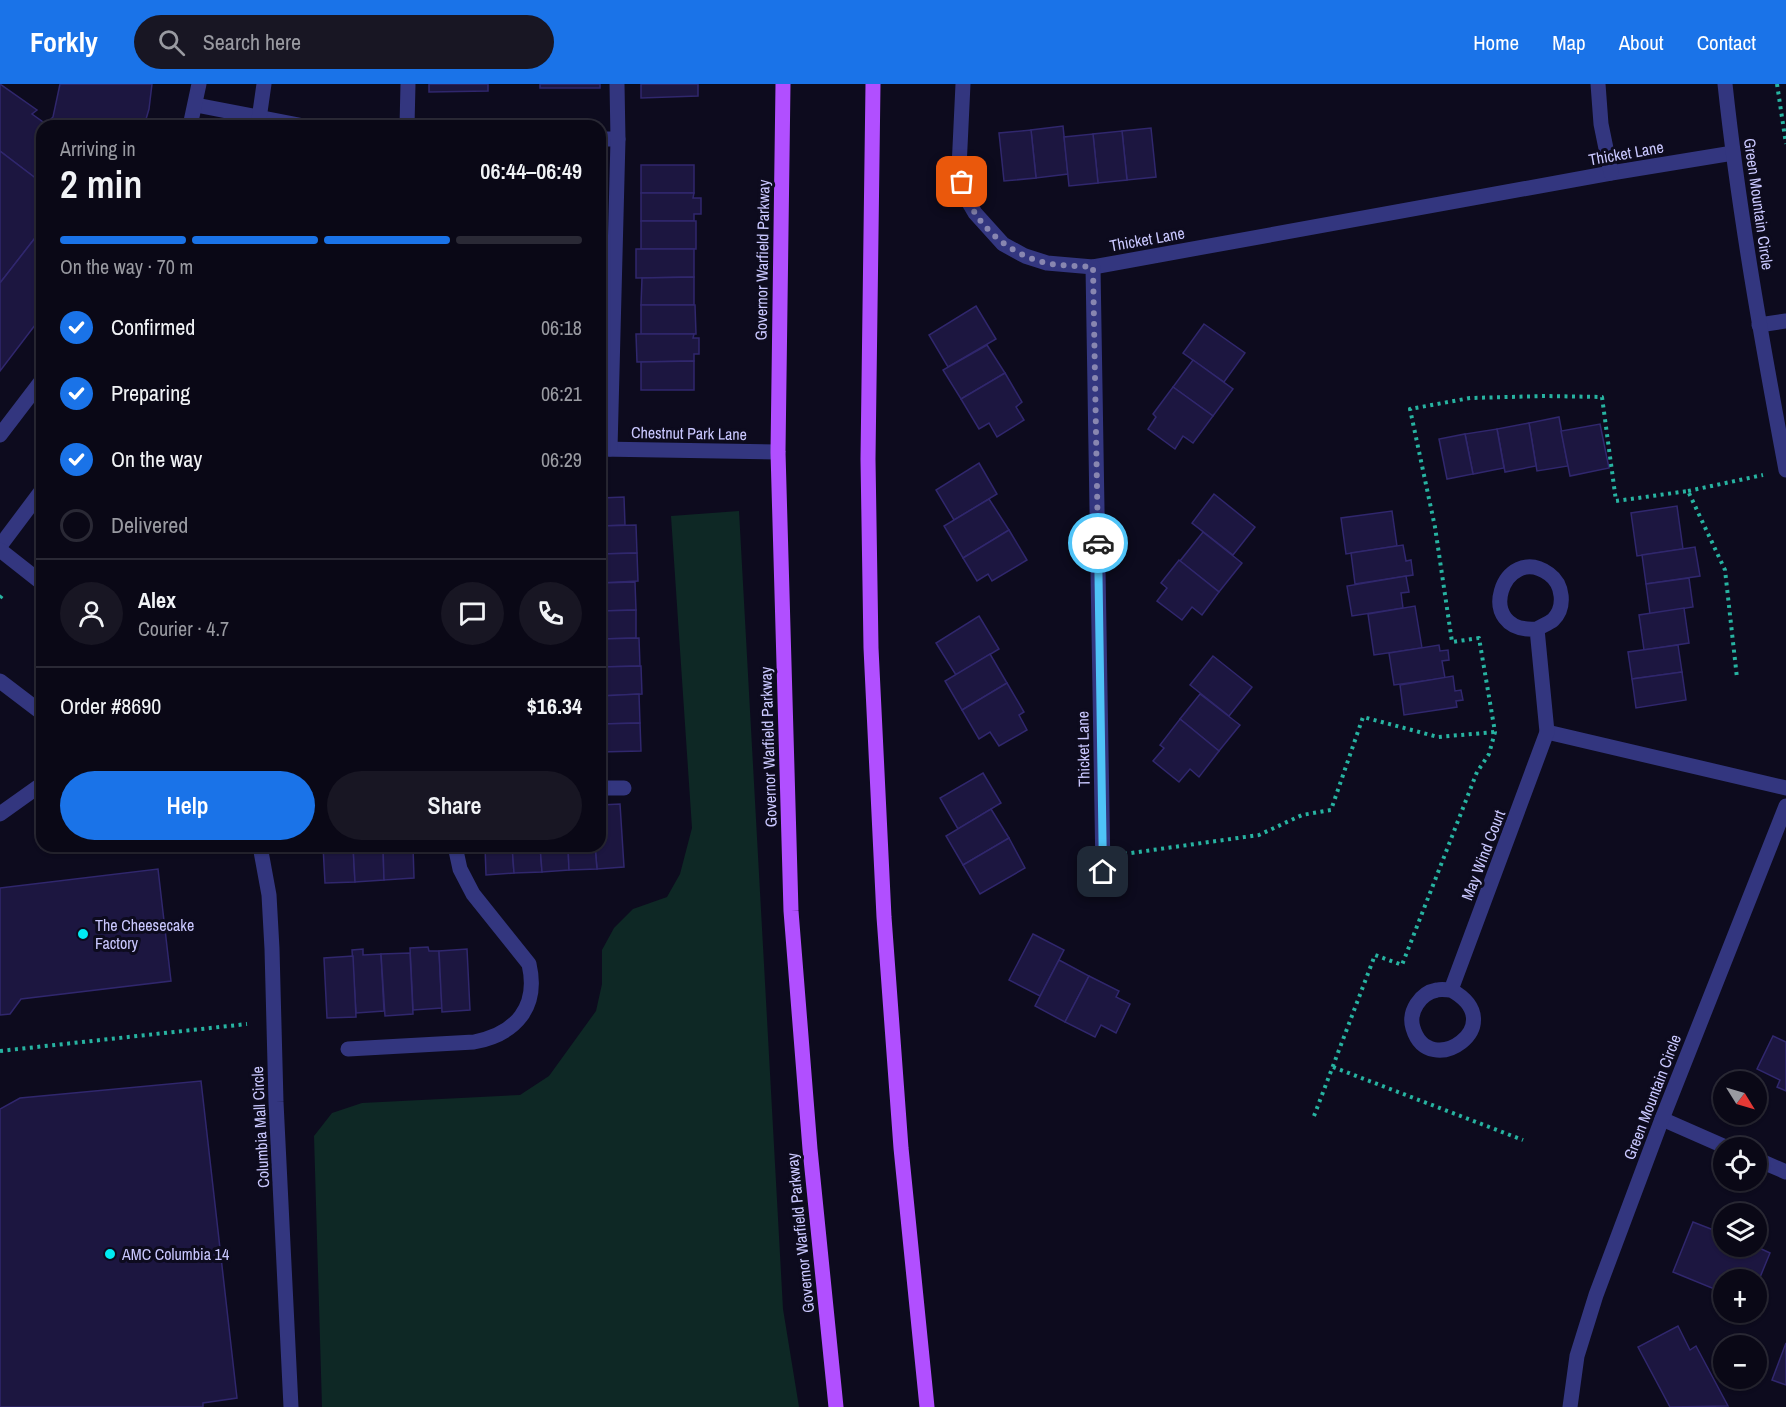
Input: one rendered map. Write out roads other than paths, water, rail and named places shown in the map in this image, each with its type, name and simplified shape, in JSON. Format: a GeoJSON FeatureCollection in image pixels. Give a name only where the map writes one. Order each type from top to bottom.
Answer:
{"type":"FeatureCollection","features":[{"type":"Feature","properties":{"kind":"main road","name":"Governor Warfield Parkway"},"geometry":{"type":"LineString","coordinates":[[783,84],[778,452],[791,911],[810,1149],[836,1407]]}},
{"type":"Feature","properties":{"kind":"main road"},"geometry":{"type":"LineString","coordinates":[[873,84],[868,459],[872,660],[887,952],[901,1148],[927,1407]]}},
{"type":"Feature","properties":{"kind":"street"},"geometry":{"type":"LineString","coordinates":[[192,120],[199,84]]}},
{"type":"Feature","properties":{"kind":"street"},"geometry":{"type":"LineString","coordinates":[[259,120],[264,84]]}},
{"type":"Feature","properties":{"kind":"street"},"geometry":{"type":"LineString","coordinates":[[407,120],[408,84]]}},
{"type":"Feature","properties":{"kind":"street"},"geometry":{"type":"LineString","coordinates":[[606,425],[618,139],[617,84]]}},
{"type":"Feature","properties":{"kind":"street"},"geometry":{"type":"LineString","coordinates":[[963,84],[959,168],[965,196],[975,213],[1003,243],[1025,256],[1047,263],[1093,267]]}},
{"type":"Feature","properties":{"kind":"street"},"geometry":{"type":"LineString","coordinates":[[1598,84],[1601,124],[1611,173]]}},
{"type":"Feature","properties":{"kind":"street","name":"Green Mountain Circle"},"geometry":{"type":"LineString","coordinates":[[1725,84],[1732,153],[1759,325],[1786,470]]}},
{"type":"Feature","properties":{"kind":"street"},"geometry":{"type":"LineString","coordinates":[[196,105],[252,120]]}},
{"type":"Feature","properties":{"kind":"street"},"geometry":{"type":"LineString","coordinates":[[606,139],[618,139]]}},
{"type":"Feature","properties":{"kind":"street","name":"Thicket Lane"},"geometry":{"type":"LineString","coordinates":[[1103,864],[1093,267],[1732,153]]}},
{"type":"Feature","properties":{"kind":"street"},"geometry":{"type":"LineString","coordinates":[[1759,325],[1786,321]]}},
{"type":"Feature","properties":{"kind":"street"},"geometry":{"type":"LineString","coordinates":[[0,435],[36,388]]}},
{"type":"Feature","properties":{"kind":"street","name":"Chestnut Park Lane"},"geometry":{"type":"LineString","coordinates":[[606,449],[778,452]]}},
{"type":"Feature","properties":{"kind":"street"},"geometry":{"type":"LineString","coordinates":[[36,498],[0,548],[36,578]]}},
{"type":"Feature","properties":{"kind":"street"},"geometry":{"type":"LineString","coordinates":[[1527,567],[1541,568],[1554,578],[1560,588],[1561,604],[1554,619],[1537,629],[1527,630],[1513,625],[1504,616],[1499,606],[1499,592],[1511,573],[1527,567]]}},
{"type":"Feature","properties":{"kind":"street","name":"May Wind Court"},"geometry":{"type":"LineString","coordinates":[[1451,990],[1547,732],[1537,629]]}},
{"type":"Feature","properties":{"kind":"street"},"geometry":{"type":"LineString","coordinates":[[0,681],[36,708]]}},
{"type":"Feature","properties":{"kind":"street"},"geometry":{"type":"LineString","coordinates":[[1547,732],[1786,788]]}},
{"type":"Feature","properties":{"kind":"street"},"geometry":{"type":"LineString","coordinates":[[0,814],[36,788]]}},
{"type":"Feature","properties":{"kind":"street"},"geometry":{"type":"LineString","coordinates":[[606,788],[624,788]]}},
{"type":"Feature","properties":{"kind":"street","name":"Green Mountain Circle"},"geometry":{"type":"LineString","coordinates":[[1570,1407],[1577,1356],[1596,1295],[1662,1119],[1786,806]]}},
{"type":"Feature","properties":{"kind":"street","name":"Columbia Mall Circle"},"geometry":{"type":"LineString","coordinates":[[261,852],[269,895],[272,949],[276,1102],[291,1407]]}},
{"type":"Feature","properties":{"kind":"street"},"geometry":{"type":"LineString","coordinates":[[348,1049],[474,1042],[488,1039],[505,1031],[521,1017],[530,1002],[532,977],[529,964],[473,894],[460,869],[456,852]]}},
{"type":"Feature","properties":{"kind":"street"},"geometry":{"type":"LineString","coordinates":[[1436,990],[1451,990],[1461,995],[1469,1004],[1473,1024],[1469,1035],[1457,1047],[1444,1050],[1432,1049],[1416,1036],[1412,1025],[1413,1012],[1421,997],[1436,990]]}},
{"type":"Feature","properties":{"kind":"street"},"geometry":{"type":"LineString","coordinates":[[1662,1119],[1713,1141]]}},
{"type":"Feature","properties":{"kind":"street"},"geometry":{"type":"LineString","coordinates":[[1767,1164],[1786,1172]]}},
{"type":"Feature","properties":{"kind":"place","name":"The Cheesecake Factory"},"geometry":{"type":"Point","coordinates":[83,934]}},
{"type":"Feature","properties":{"kind":"place","name":"AMC Columbia 14"},"geometry":{"type":"Point","coordinates":[110,1254]}}]}
